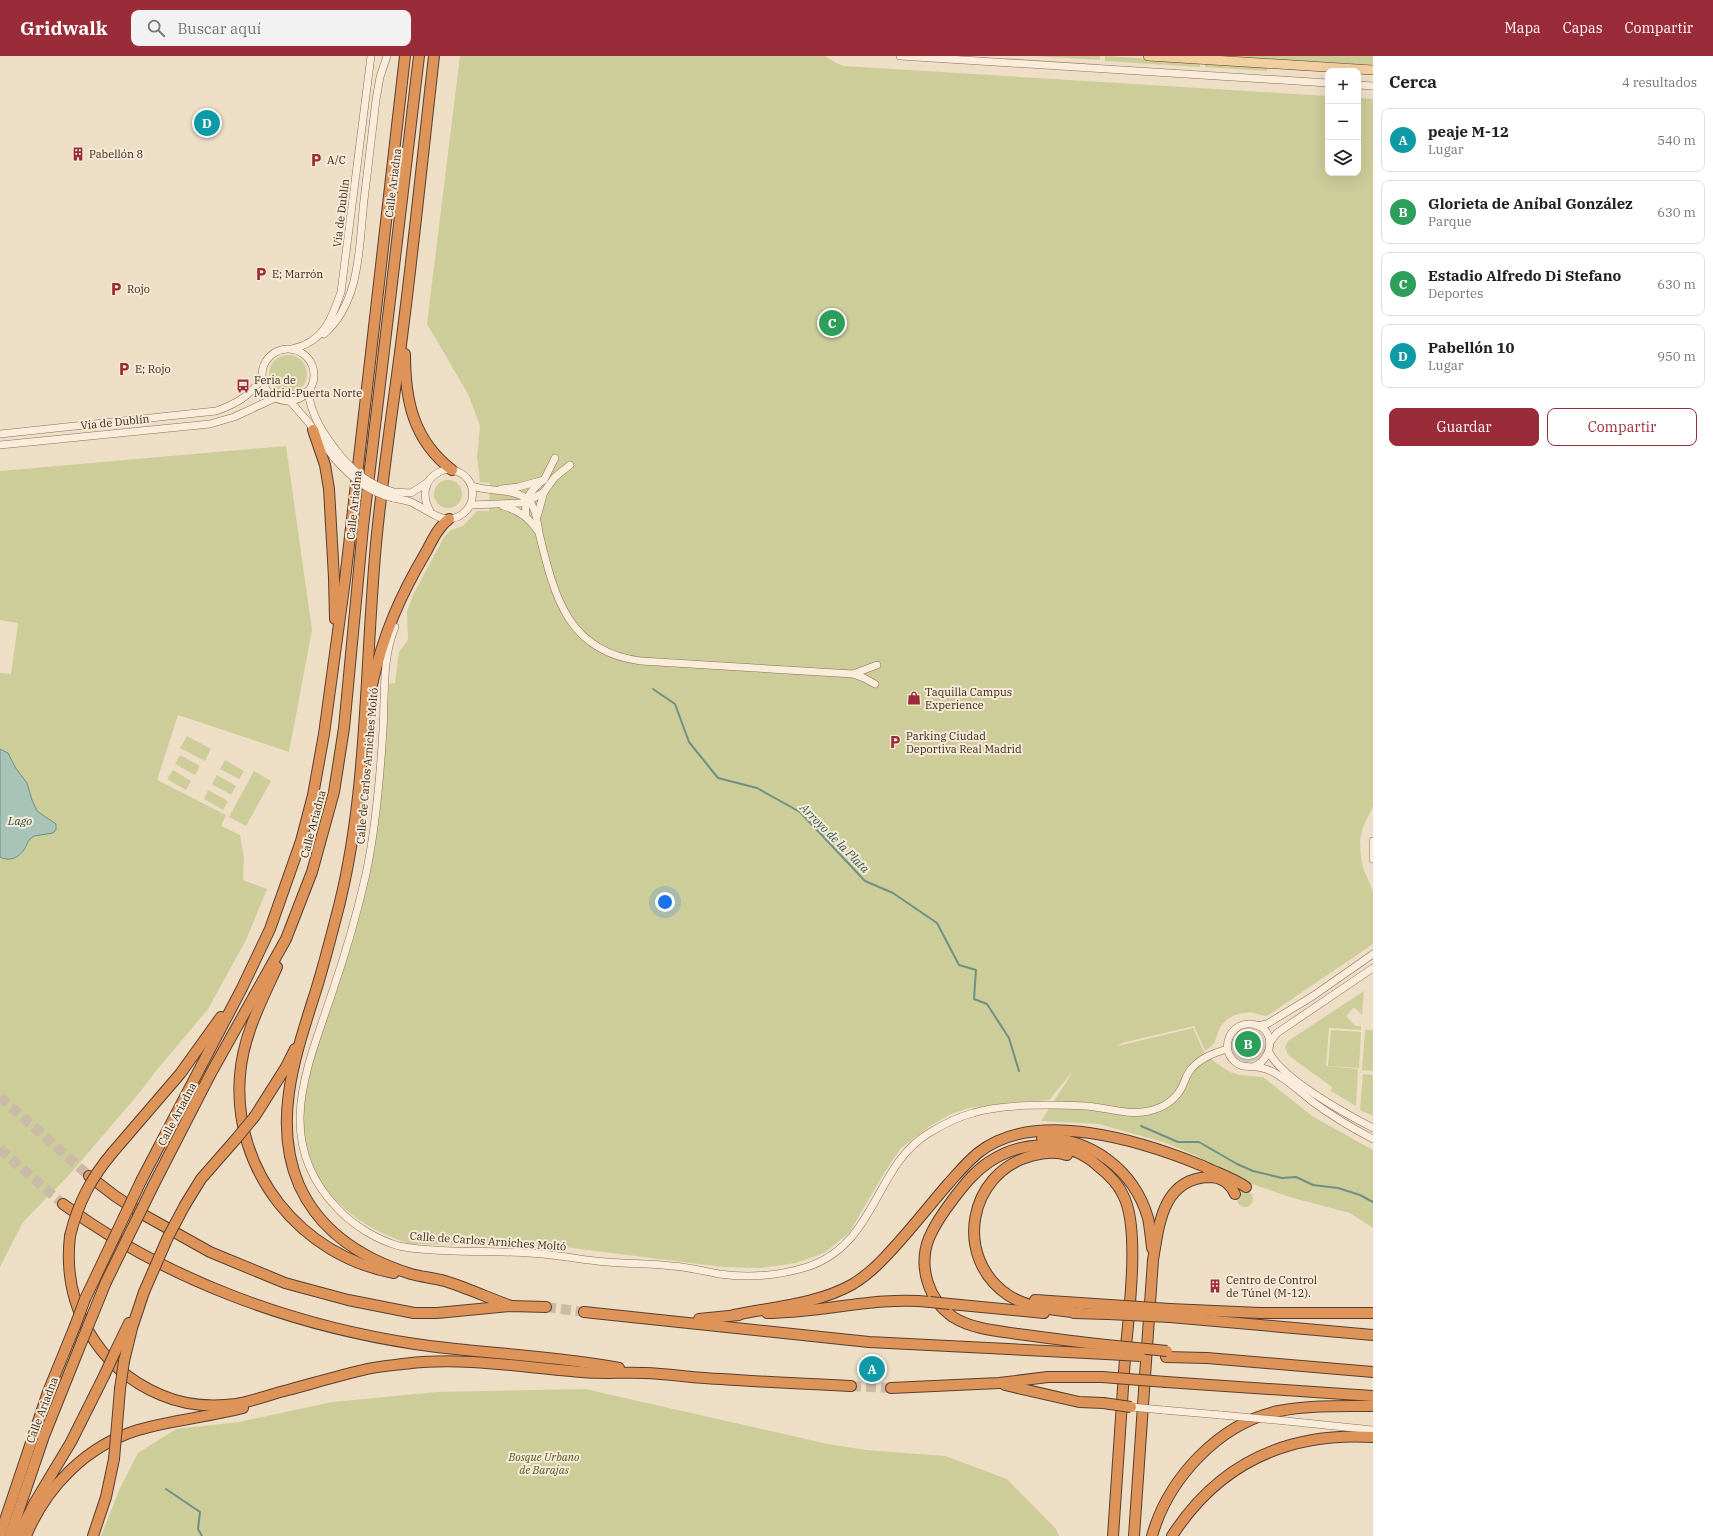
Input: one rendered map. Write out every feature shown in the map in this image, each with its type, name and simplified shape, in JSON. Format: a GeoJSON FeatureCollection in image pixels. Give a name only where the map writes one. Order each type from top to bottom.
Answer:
{"type":"FeatureCollection","features":[{"type":"Feature","properties":{"kind":"highway","name":"Calle Ariadna"},"geometry":{"type":"LineString","coordinates":[[0,1535],[48,1392],[85,1299],[142,1179],[242,988],[270,929],[301,841],[319,767],[336,656],[405,56]]}},
{"type":"Feature","properties":{"kind":"highway","name":"Calle Ariadna"},"geometry":{"type":"LineString","coordinates":[[10,1536],[44,1436],[106,1282],[211,1073],[286,938],[312,872],[334,792],[344,728],[363,527],[419,56]]}},
{"type":"Feature","properties":{"kind":"highway"},"geometry":{"type":"LineString","coordinates":[[413,1274],[377,1261],[350,1246],[333,1232],[320,1218],[300,1187],[292,1166],[287,1143],[286,1119],[287,1101],[303,1033],[325,959],[341,895],[349,857],[356,808],[364,720],[376,543],[405,316],[434,56]]}},
{"type":"Feature","properties":{"kind":"highway"},"geometry":{"type":"LineString","coordinates":[[423,150],[430,121],[440,56]]}},
{"type":"Feature","properties":{"kind":"highway"},"geometry":{"type":"LineString","coordinates":[[405,316],[405,382],[412,414],[430,448],[439,459],[452,470]]}},
{"type":"Feature","properties":{"kind":"highway"},"geometry":{"type":"LineString","coordinates":[[313,430],[325,465],[329,489],[334,578],[336,656]]}},
{"type":"Feature","properties":{"kind":"highway"},"geometry":{"type":"LineString","coordinates":[[364,720],[384,638],[412,576],[441,526],[449,519]]}},
{"type":"Feature","properties":{"kind":"highway"},"geometry":{"type":"LineString","coordinates":[[286,938],[280,961],[249,1030],[240,1076],[242,1125],[263,1180],[286,1212],[297,1224],[325,1246],[350,1260],[367,1267],[390,1272],[413,1274],[445,1281],[511,1306]]}},
{"type":"Feature","properties":{"kind":"highway"},"geometry":{"type":"LineString","coordinates":[[242,988],[180,1074],[113,1152],[88,1186],[77,1211],[70,1236],[68,1252],[69,1274],[74,1298],[83,1321],[96,1344],[115,1366],[131,1379],[162,1395],[183,1402],[207,1405],[236,1404],[367,1369],[414,1363],[462,1363],[585,1372],[644,1373],[720,1379],[851,1386]]}},
{"type":"Feature","properties":{"kind":"highway"},"geometry":{"type":"LineString","coordinates":[[18,1536],[35,1502],[71,1442],[144,1292],[168,1237],[185,1205],[201,1179],[255,1116],[286,1067],[303,1033]]}},
{"type":"Feature","properties":{"kind":"highway"},"geometry":{"type":"LineString","coordinates":[[734,1315],[827,1295],[853,1284],[874,1269],[977,1154],[992,1143],[1008,1137],[1038,1131],[1085,1132],[1119,1138],[1154,1148],[1195,1163],[1235,1180],[1246,1187]]}},
{"type":"Feature","properties":{"kind":"highway"},"geometry":{"type":"LineString","coordinates":[[968,1164],[999,1146],[1038,1138],[1054,1138],[1070,1141],[1102,1155],[1125,1174],[1135,1188],[1148,1220],[1153,1260]]}},
{"type":"Feature","properties":{"kind":"highway"},"geometry":{"type":"LineString","coordinates":[[1106,1350],[1002,1332],[960,1321],[947,1312],[932,1293],[926,1279],[924,1259],[929,1238],[948,1206],[976,1173],[989,1162],[1001,1155],[1034,1145],[1071,1149],[1088,1157],[1106,1172],[1124,1195],[1129,1212],[1131,1233],[1130,1291],[1113,1536]]}},
{"type":"Feature","properties":{"kind":"highway"},"geometry":{"type":"LineString","coordinates":[[1081,1313],[1040,1307],[1022,1302],[1008,1295],[996,1286],[984,1271],[978,1255],[974,1229],[976,1210],[985,1190],[992,1180],[1006,1167],[1028,1157],[1054,1153],[1065,1154],[1083,1160],[1106,1172]]}},
{"type":"Feature","properties":{"kind":"highway"},"geometry":{"type":"LineString","coordinates":[[89,1176],[138,1211],[210,1252],[285,1283],[348,1300],[414,1313],[437,1313],[511,1306],[546,1307]]}},
{"type":"Feature","properties":{"kind":"highway"},"geometry":{"type":"LineString","coordinates":[[1134,1536],[1153,1260],[1158,1229],[1164,1208],[1170,1196],[1178,1188],[1192,1180],[1213,1177],[1218,1178],[1228,1183],[1235,1194]]}},
{"type":"Feature","properties":{"kind":"highway"},"geometry":{"type":"LineString","coordinates":[[63,1204],[128,1245],[180,1273],[251,1303],[324,1325],[415,1344],[586,1362],[644,1373]]}},
{"type":"Feature","properties":{"kind":"highway"},"geometry":{"type":"LineString","coordinates":[[978,1255],[995,1278],[1008,1288],[1022,1296],[1051,1302],[1109,1310],[1170,1313],[1373,1313]]}},
{"type":"Feature","properties":{"kind":"highway"},"geometry":{"type":"LineString","coordinates":[[93,1536],[106,1497],[114,1459],[124,1361],[132,1328],[144,1292]]}},
{"type":"Feature","properties":{"kind":"highway"},"geometry":{"type":"LineString","coordinates":[[682,1321],[734,1315],[786,1313],[880,1302],[930,1302],[1038,1313],[1081,1313],[1109,1310]]}},
{"type":"Feature","properties":{"kind":"highway"},"geometry":{"type":"LineString","coordinates":[[584,1312],[682,1321],[869,1342],[1106,1350],[1373,1372]]}},
{"type":"Feature","properties":{"kind":"highway"},"geometry":{"type":"LineString","coordinates":[[1170,1313],[1373,1335]]}},
{"type":"Feature","properties":{"kind":"highway"},"geometry":{"type":"LineString","coordinates":[[890,1388],[999,1383],[1048,1377],[1102,1378],[1373,1396]]}},
{"type":"Feature","properties":{"kind":"highway"},"geometry":{"type":"LineString","coordinates":[[26,1536],[39,1510],[58,1483],[85,1457],[110,1441],[138,1430],[226,1412],[270,1400],[322,1381]]}},
{"type":"Feature","properties":{"kind":"highway"},"geometry":{"type":"LineString","coordinates":[[999,1383],[1073,1401],[1132,1407]]}},
{"type":"Feature","properties":{"kind":"highway"},"geometry":{"type":"LineString","coordinates":[[1152,1536],[1163,1508],[1176,1484],[1204,1452],[1228,1433],[1261,1416],[1278,1411],[1297,1408],[1373,1406]]}},
{"type":"Feature","properties":{"kind":"highway"},"geometry":{"type":"LineString","coordinates":[[1172,1536],[1193,1506],[1206,1493],[1233,1472],[1256,1458],[1283,1447],[1316,1439],[1373,1437]]}},
{"type":"Feature","properties":{"kind":"main road"},"geometry":{"type":"LineString","coordinates":[[1148,56],[1373,70]]}},
{"type":"Feature","properties":{"kind":"street","name":"Vía de Dublín"},"geometry":{"type":"LineString","coordinates":[[312,342],[328,322],[341,292],[371,56]]}},
{"type":"Feature","properties":{"kind":"street"},"geometry":{"type":"LineString","coordinates":[[308,391],[297,399],[290,401],[275,398],[266,390],[262,378],[263,367],[269,357],[280,350],[292,349],[320,338],[333,325],[346,304],[353,284],[360,244],[376,100],[380,78],[387,56]]}},
{"type":"Feature","properties":{"kind":"street"},"geometry":{"type":"LineString","coordinates":[[900,56],[1325,83]]}},
{"type":"Feature","properties":{"kind":"street"},"geometry":{"type":"LineString","coordinates":[[1361,85],[1373,86]]}},
{"type":"Feature","properties":{"kind":"street"},"geometry":{"type":"LineString","coordinates":[[292,349],[306,356],[313,368],[314,376],[308,391],[309,402],[316,419],[349,474],[366,487],[410,502],[430,511],[437,517],[449,519],[464,514],[471,505],[473,493],[472,486],[465,476],[452,470],[446,470],[435,474],[428,482],[411,493],[393,495]]}},
{"type":"Feature","properties":{"kind":"street","name":"Vía de Dublín"},"geometry":{"type":"LineString","coordinates":[[0,434],[216,411],[240,401],[250,394],[262,378]]}},
{"type":"Feature","properties":{"kind":"street","name":"Vía de Dublín"},"geometry":{"type":"LineString","coordinates":[[0,445],[210,424],[234,417],[275,398]]}},
{"type":"Feature","properties":{"kind":"street"},"geometry":{"type":"LineString","coordinates":[[290,401],[313,430],[337,456]]}},
{"type":"Feature","properties":{"kind":"street"},"geometry":{"type":"LineString","coordinates":[[544,480],[555,458],[555,465],[558,469]]}},
{"type":"Feature","properties":{"kind":"street"},"geometry":{"type":"LineString","coordinates":[[526,517],[526,504],[529,493],[558,469],[570,465],[555,477],[544,492],[537,519]]}},
{"type":"Feature","properties":{"kind":"street"},"geometry":{"type":"LineString","coordinates":[[491,490],[544,480]]}},
{"type":"Feature","properties":{"kind":"street"},"geometry":{"type":"LineString","coordinates":[[428,482],[424,492],[425,500],[430,511]]}},
{"type":"Feature","properties":{"kind":"street"},"geometry":{"type":"LineString","coordinates":[[472,486],[514,493],[523,496],[528,500],[537,519],[540,537],[558,601],[570,622],[587,640],[604,651],[624,658],[641,660],[853,674],[875,684]]}},
{"type":"Feature","properties":{"kind":"street"},"geometry":{"type":"LineString","coordinates":[[471,505],[521,503],[544,492]]}},
{"type":"Feature","properties":{"kind":"street"},"geometry":{"type":"LineString","coordinates":[[497,504],[515,510],[526,517],[533,524],[540,537]]}},
{"type":"Feature","properties":{"kind":"street","name":"Calle de Carlos Arniches Moltó"},"geometry":{"type":"LineString","coordinates":[[433,540],[415,575],[392,634],[387,658],[381,763],[372,844],[354,926],[312,1050],[299,1109],[300,1135],[304,1153],[315,1180],[326,1195],[348,1218],[371,1234],[390,1243],[414,1249],[549,1254],[604,1262],[675,1266],[735,1276],[771,1275],[791,1271],[823,1260],[849,1241],[868,1215],[898,1162],[918,1140],[932,1131],[973,1112],[1013,1107],[1085,1106],[1130,1113],[1149,1111],[1162,1106],[1175,1096],[1188,1074],[1200,1061],[1207,1056],[1227,1048]]}},
{"type":"Feature","properties":{"kind":"street"},"geometry":{"type":"LineString","coordinates":[[853,674],[877,665]]}},
{"type":"Feature","properties":{"kind":"street"},"geometry":{"type":"LineString","coordinates":[[1373,841],[1373,859]]}},
{"type":"Feature","properties":{"kind":"street"},"geometry":{"type":"LineString","coordinates":[[1269,1052],[1261,1063],[1255,1066],[1243,1067],[1232,1060],[1227,1048],[1227,1042],[1233,1030],[1244,1024],[1258,1026],[1267,1024],[1313,996],[1373,954]]}},
{"type":"Feature","properties":{"kind":"street"},"geometry":{"type":"LineString","coordinates":[[1270,1042],[1277,1033],[1373,968]]}},
{"type":"Feature","properties":{"kind":"street"},"geometry":{"type":"LineString","coordinates":[[1258,1026],[1268,1035],[1270,1042],[1269,1052],[1272,1059],[1279,1066],[1317,1095],[1373,1128]]}},
{"type":"Feature","properties":{"kind":"street"},"geometry":{"type":"LineString","coordinates":[[1255,1066],[1274,1072],[1316,1104],[1373,1139]]}},
{"type":"Feature","properties":{"kind":"street"},"geometry":{"type":"LineString","coordinates":[[1132,1407],[1373,1430]]}},
{"type":"Feature","properties":{"kind":"green space"},"geometry":{"type":"Polygon","coordinates":[[[460,56],[825,56],[844,66],[1325,96],[1325,176],[1361,176],[1361,98],[1373,99],[1373,806],[1363,827],[1360,841],[1361,858],[1364,870],[1373,891],[1373,944],[1267,1016],[1254,1013],[1244,1013],[1229,1018],[1221,1025],[1216,1040],[1205,1051],[1194,1026],[1122,1043],[1118,1046],[1193,1028],[1204,1052],[1215,1062],[1230,1072],[1239,1075],[1263,1077],[1312,1116],[1373,1150],[1373,1228],[1350,1213],[1293,1198],[1243,1181],[1197,1156],[1166,1143],[1099,1124],[1041,1121],[1074,1070],[1049,1100],[1016,1102],[969,1108],[951,1114],[930,1126],[901,1148],[886,1170],[849,1233],[824,1253],[796,1263],[761,1268],[723,1267],[556,1246],[411,1244],[386,1235],[364,1223],[345,1209],[329,1192],[317,1173],[308,1151],[304,1126],[305,1089],[313,1060],[354,938],[367,882],[377,826],[389,684],[395,683],[399,652],[408,640],[407,612],[413,595],[444,537],[451,530],[463,526],[477,511],[489,511],[490,483],[480,482],[477,457],[480,426],[468,394],[427,324],[460,56]]]}},
{"type":"Feature","properties":{"kind":"green space"},"geometry":{"type":"Polygon","coordinates":[[[1034,56],[1100,56],[1100,60],[1034,56]]]}},
{"type":"Feature","properties":{"kind":"green space"},"geometry":{"type":"Polygon","coordinates":[[[1105,56],[1200,62],[1200,67],[1105,61],[1105,56]]]}},
{"type":"Feature","properties":{"kind":"green space"},"geometry":{"type":"Polygon","coordinates":[[[1221,56],[1373,56],[1373,65],[1221,56]]]}},
{"type":"Feature","properties":{"kind":"green space"},"geometry":{"type":"Polygon","coordinates":[[[1005,58],[1099,64],[1099,66],[1005,60],[1005,58]]]}},
{"type":"Feature","properties":{"kind":"green space"},"geometry":{"type":"Polygon","coordinates":[[[1205,63],[1267,67],[1267,71],[1205,67],[1205,63]]]}},
{"type":"Feature","properties":{"kind":"green space"},"geometry":{"type":"Polygon","coordinates":[[[284,355],[292,355],[299,358],[304,363],[307,374],[304,385],[299,390],[292,393],[284,393],[277,390],[272,385],[269,378],[269,370],[272,363],[277,358],[284,355]]]}},
{"type":"Feature","properties":{"kind":"green space"},"geometry":{"type":"Polygon","coordinates":[[[286,446],[312,630],[289,752],[178,715],[157,780],[226,815],[221,826],[240,835],[244,858],[243,880],[267,889],[246,940],[208,1009],[136,1097],[70,1174],[23,1222],[0,1267],[0,673],[11,674],[18,623],[0,620],[0,471],[286,446]]]}},
{"type":"Feature","properties":{"kind":"green space"},"geometry":{"type":"Polygon","coordinates":[[[448,480],[454,481],[458,484],[461,488],[461,500],[458,504],[454,507],[448,508],[442,507],[438,504],[435,500],[434,494],[435,488],[438,484],[442,481],[448,480]]]}},
{"type":"Feature","properties":{"kind":"green space"},"geometry":{"type":"Polygon","coordinates":[[[187,736],[211,749],[205,761],[180,748],[187,736]]]}},
{"type":"Feature","properties":{"kind":"green space"},"geometry":{"type":"Polygon","coordinates":[[[180,755],[200,766],[195,775],[175,764],[180,755]]]}},
{"type":"Feature","properties":{"kind":"green space"},"geometry":{"type":"Polygon","coordinates":[[[225,760],[244,771],[239,779],[220,769],[225,760]]]}},
{"type":"Feature","properties":{"kind":"green space"},"geometry":{"type":"Polygon","coordinates":[[[173,770],[191,781],[186,790],[167,779],[173,770]]]}},
{"type":"Feature","properties":{"kind":"green space"},"geometry":{"type":"Polygon","coordinates":[[[254,771],[271,781],[246,826],[229,817],[254,771]]]}},
{"type":"Feature","properties":{"kind":"green space"},"geometry":{"type":"Polygon","coordinates":[[[217,775],[236,786],[231,795],[212,784],[217,775]]]}},
{"type":"Feature","properties":{"kind":"green space"},"geometry":{"type":"Polygon","coordinates":[[[208,790],[228,801],[223,810],[204,799],[208,790]]]}},
{"type":"Feature","properties":{"kind":"green space"},"geometry":{"type":"Polygon","coordinates":[[[1364,991],[1362,1015],[1353,1008],[1346,1016],[1355,1026],[1361,1026],[1361,1030],[1329,1028],[1326,1066],[1358,1069],[1356,1106],[1331,1091],[1332,1087],[1288,1055],[1285,1047],[1288,1041],[1364,991]]]}},
{"type":"Feature","properties":{"kind":"green space"},"geometry":{"type":"Polygon","coordinates":[[[1331,1030],[1361,1032],[1359,1068],[1328,1066],[1331,1030]]]}},
{"type":"Feature","properties":{"kind":"green space"},"geometry":{"type":"Polygon","coordinates":[[[1365,1030],[1373,1030],[1373,1071],[1362,1070],[1365,1030]]]}},
{"type":"Feature","properties":{"kind":"green space"},"geometry":{"type":"Polygon","coordinates":[[[1248,1032],[1257,1036],[1261,1045],[1257,1054],[1248,1058],[1239,1054],[1235,1045],[1239,1036],[1248,1032]]]}},
{"type":"Feature","properties":{"kind":"green space"},"geometry":{"type":"Polygon","coordinates":[[[1363,1074],[1373,1075],[1373,1116],[1360,1110],[1363,1074]]]}},
{"type":"Feature","properties":{"kind":"green space"},"geometry":{"type":"Polygon","coordinates":[[[1245,1191],[1252,1196],[1253,1199],[1248,1206],[1245,1207],[1238,1202],[1237,1199],[1242,1192],[1245,1191]]]}},
{"type":"Feature","properties":{"kind":"green space","name":"Bosque Urbano de Barajas"},"geometry":{"type":"Polygon","coordinates":[[[585,1389],[828,1444],[866,1450],[945,1456],[1007,1479],[1056,1529],[1059,1536],[101,1536],[120,1488],[138,1453],[176,1429],[239,1422],[332,1402],[437,1392],[585,1389]]]}},
{"type":"Feature","properties":{"kind":"water","name":"Lago"},"geometry":{"type":"Polygon","coordinates":[[[0,749],[8,753],[15,767],[27,783],[37,811],[56,824],[56,830],[53,833],[34,836],[28,841],[24,850],[18,856],[9,859],[0,857],[0,749]]]}},
{"type":"Feature","properties":{"kind":"waterway","name":"Arroyo de la Plata"},"geometry":{"type":"LineString","coordinates":[[653,689],[675,704],[689,742],[718,778],[757,788],[800,812],[865,881],[893,893],[937,923],[959,965],[976,970],[974,999],[987,1004],[1009,1038],[1019,1071]]}},
{"type":"Feature","properties":{"kind":"waterway","name":"Arroyo de la Plata"},"geometry":{"type":"LineString","coordinates":[[1141,1126],[1178,1142],[1199,1142],[1237,1164],[1253,1171],[1282,1178],[1296,1177],[1313,1185],[1338,1188],[1360,1195],[1373,1202]]}},
{"type":"Feature","properties":{"kind":"waterway"},"geometry":{"type":"LineString","coordinates":[[166,1489],[200,1512],[198,1529],[202,1536]]}},
{"type":"Feature","properties":{"kind":"tunnel"},"geometry":{"type":"LineString","coordinates":[[0,1097],[89,1176]]}},
{"type":"Feature","properties":{"kind":"tunnel"},"geometry":{"type":"LineString","coordinates":[[0,1149],[63,1204]]}},
{"type":"Feature","properties":{"kind":"tunnel"},"geometry":{"type":"LineString","coordinates":[[546,1307],[584,1312]]}},
{"type":"Feature","properties":{"kind":"tunnel"},"geometry":{"type":"LineString","coordinates":[[851,1386],[891,1388]]}},
{"type":"Feature","properties":{"kind":"place","name":"Pabellón 10"},"geometry":{"type":"Point","coordinates":[207,123]}},
{"type":"Feature","properties":{"kind":"place","name":"Pabellón 8"},"geometry":{"type":"Point","coordinates":[78,154]}},
{"type":"Feature","properties":{"kind":"place","name":"A/C"},"geometry":{"type":"Point","coordinates":[316,160]}},
{"type":"Feature","properties":{"kind":"place","name":"E; Marrón"},"geometry":{"type":"Point","coordinates":[261,274]}},
{"type":"Feature","properties":{"kind":"place","name":"Rojo"},"geometry":{"type":"Point","coordinates":[116,289]}},
{"type":"Feature","properties":{"kind":"place","name":"Estadio Alfredo Di Stefano"},"geometry":{"type":"Point","coordinates":[832,323]}},
{"type":"Feature","properties":{"kind":"place","name":"E; Rojo"},"geometry":{"type":"Point","coordinates":[124,369]}},
{"type":"Feature","properties":{"kind":"place","name":"Feria de Madrid-Puerta Norte"},"geometry":{"type":"Point","coordinates":[243,386]}},
{"type":"Feature","properties":{"kind":"place","name":"Taquilla Campus Experience"},"geometry":{"type":"Point","coordinates":[914,698]}},
{"type":"Feature","properties":{"kind":"place","name":"Parking Ciudad Deportiva Real Madrid"},"geometry":{"type":"Point","coordinates":[895,742]}},
{"type":"Feature","properties":{"kind":"place","name":"Glorieta de Aníbal González"},"geometry":{"type":"Point","coordinates":[1248,1044]}},
{"type":"Feature","properties":{"kind":"place","name":"Centro de Control de Túnel (M-12)."},"geometry":{"type":"Point","coordinates":[1215,1286]}},
{"type":"Feature","properties":{"kind":"place","name":"peaje M-12"},"geometry":{"type":"Point","coordinates":[872,1369]}}]}
